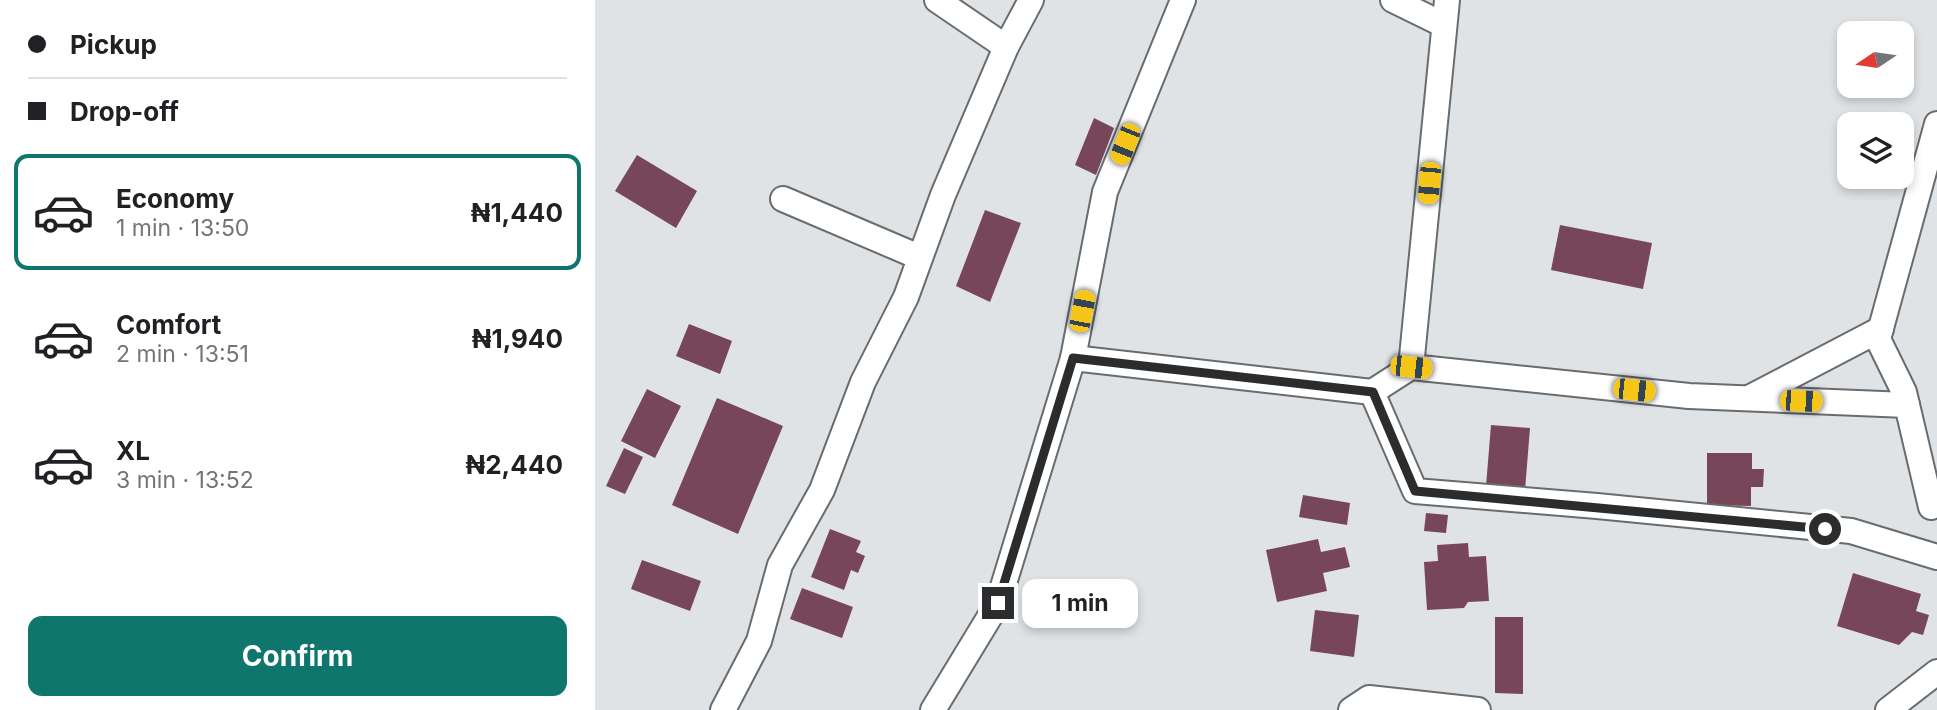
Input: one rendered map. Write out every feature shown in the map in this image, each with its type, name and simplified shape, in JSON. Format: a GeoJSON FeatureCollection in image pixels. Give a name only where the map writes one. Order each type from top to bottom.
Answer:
{"type":"FeatureCollection","features":[{"type":"Feature","properties":{"kind":"street"},"geometry":{"type":"LineString","coordinates":[[937,0],[1006,47]]}},
{"type":"Feature","properties":{"kind":"street"},"geometry":{"type":"LineString","coordinates":[[723,710],[759,641],[780,565],[822,490],[863,382],[906,297],[943,195],[1006,47],[1031,0]]}},
{"type":"Feature","properties":{"kind":"street"},"geometry":{"type":"LineString","coordinates":[[933,710],[998,603],[1073,358],[1105,192],[1183,0]]}},
{"type":"Feature","properties":{"kind":"street"},"geometry":{"type":"LineString","coordinates":[[1393,0],[1444,25]]}},
{"type":"Feature","properties":{"kind":"street"},"geometry":{"type":"LineString","coordinates":[[1411,367],[1447,0]]}},
{"type":"Feature","properties":{"kind":"street"},"geometry":{"type":"LineString","coordinates":[[1931,507],[1904,392],[1878,339],[1937,124]]}},
{"type":"Feature","properties":{"kind":"street"},"geometry":{"type":"LineString","coordinates":[[783,199],[919,257]]}},
{"type":"Feature","properties":{"kind":"street"},"geometry":{"type":"LineString","coordinates":[[1748,399],[1881,329]]}},
{"type":"Feature","properties":{"kind":"street"},"geometry":{"type":"LineString","coordinates":[[1073,358],[1373,392],[1411,367],[1689,396],[1907,405]]}},
{"type":"Feature","properties":{"kind":"street"},"geometry":{"type":"LineString","coordinates":[[1373,392],[1415,491],[1851,531],[1937,557]]}},
{"type":"Feature","properties":{"kind":"street"},"geometry":{"type":"LineString","coordinates":[[1888,710],[1937,672]]}},
{"type":"Feature","properties":{"kind":"street"},"geometry":{"type":"LineString","coordinates":[[1351,710],[1369,698],[1478,710]]}},
{"type":"Feature","properties":{"kind":"building"},"geometry":{"type":"Polygon","coordinates":[[[1094,118],[1114,128],[1096,175],[1075,165],[1094,118]]]}},
{"type":"Feature","properties":{"kind":"building"},"geometry":{"type":"Polygon","coordinates":[[[637,155],[697,191],[676,228],[615,191],[637,155]]]}},
{"type":"Feature","properties":{"kind":"building"},"geometry":{"type":"Polygon","coordinates":[[[985,210],[1021,223],[990,302],[956,286],[985,210]]]}},
{"type":"Feature","properties":{"kind":"building"},"geometry":{"type":"Polygon","coordinates":[[[1560,225],[1652,243],[1643,289],[1551,270],[1560,225]]]}},
{"type":"Feature","properties":{"kind":"building"},"geometry":{"type":"Polygon","coordinates":[[[689,324],[732,341],[720,374],[676,356],[689,324]]]}},
{"type":"Feature","properties":{"kind":"building"},"geometry":{"type":"Polygon","coordinates":[[[647,389],[681,406],[655,458],[621,441],[647,389]]]}},
{"type":"Feature","properties":{"kind":"building"},"geometry":{"type":"Polygon","coordinates":[[[717,398],[783,426],[738,534],[672,505],[717,398]]]}},
{"type":"Feature","properties":{"kind":"building"},"geometry":{"type":"Polygon","coordinates":[[[1491,425],[1530,428],[1525,490],[1486,486],[1491,425]]]}},
{"type":"Feature","properties":{"kind":"building"},"geometry":{"type":"Polygon","coordinates":[[[624,448],[643,457],[625,494],[606,486],[624,448]]]}},
{"type":"Feature","properties":{"kind":"building"},"geometry":{"type":"Polygon","coordinates":[[[1707,453],[1752,453],[1752,469],[1764,469],[1763,487],[1751,487],[1751,506],[1707,505],[1707,453]]]}},
{"type":"Feature","properties":{"kind":"building"},"geometry":{"type":"Polygon","coordinates":[[[1303,495],[1350,503],[1347,525],[1299,517],[1303,495]]]}},
{"type":"Feature","properties":{"kind":"building"},"geometry":{"type":"Polygon","coordinates":[[[1426,513],[1448,515],[1446,533],[1424,531],[1426,513]]]}},
{"type":"Feature","properties":{"kind":"building"},"geometry":{"type":"Polygon","coordinates":[[[830,529],[861,541],[856,552],[865,556],[858,573],[851,570],[844,590],[811,577],[830,529]]]}},
{"type":"Feature","properties":{"kind":"building"},"geometry":{"type":"Polygon","coordinates":[[[1318,539],[1321,552],[1345,547],[1350,567],[1323,573],[1327,591],[1277,602],[1266,550],[1318,539]]]}},
{"type":"Feature","properties":{"kind":"building"},"geometry":{"type":"Polygon","coordinates":[[[1468,543],[1469,557],[1486,556],[1489,601],[1468,602],[1464,608],[1427,610],[1424,562],[1438,561],[1437,545],[1468,543]]]}},
{"type":"Feature","properties":{"kind":"building"},"geometry":{"type":"Polygon","coordinates":[[[642,560],[701,581],[690,611],[631,589],[642,560]]]}},
{"type":"Feature","properties":{"kind":"building"},"geometry":{"type":"Polygon","coordinates":[[[1853,573],[1921,594],[1916,611],[1929,615],[1923,635],[1912,632],[1899,645],[1837,626],[1853,573]]]}},
{"type":"Feature","properties":{"kind":"building"},"geometry":{"type":"Polygon","coordinates":[[[802,588],[853,607],[842,638],[790,619],[802,588]]]}},
{"type":"Feature","properties":{"kind":"building"},"geometry":{"type":"Polygon","coordinates":[[[1315,610],[1359,615],[1354,657],[1310,651],[1315,610]]]}},
{"type":"Feature","properties":{"kind":"building"},"geometry":{"type":"Polygon","coordinates":[[[1495,617],[1523,617],[1523,694],[1495,693],[1495,617]]]}},
{"type":"Feature","properties":{"kind":"route"},"geometry":{"type":"LineString","coordinates":[[998,603],[1073,358],[1373,392],[1415,491],[1825,529]]}}]}
